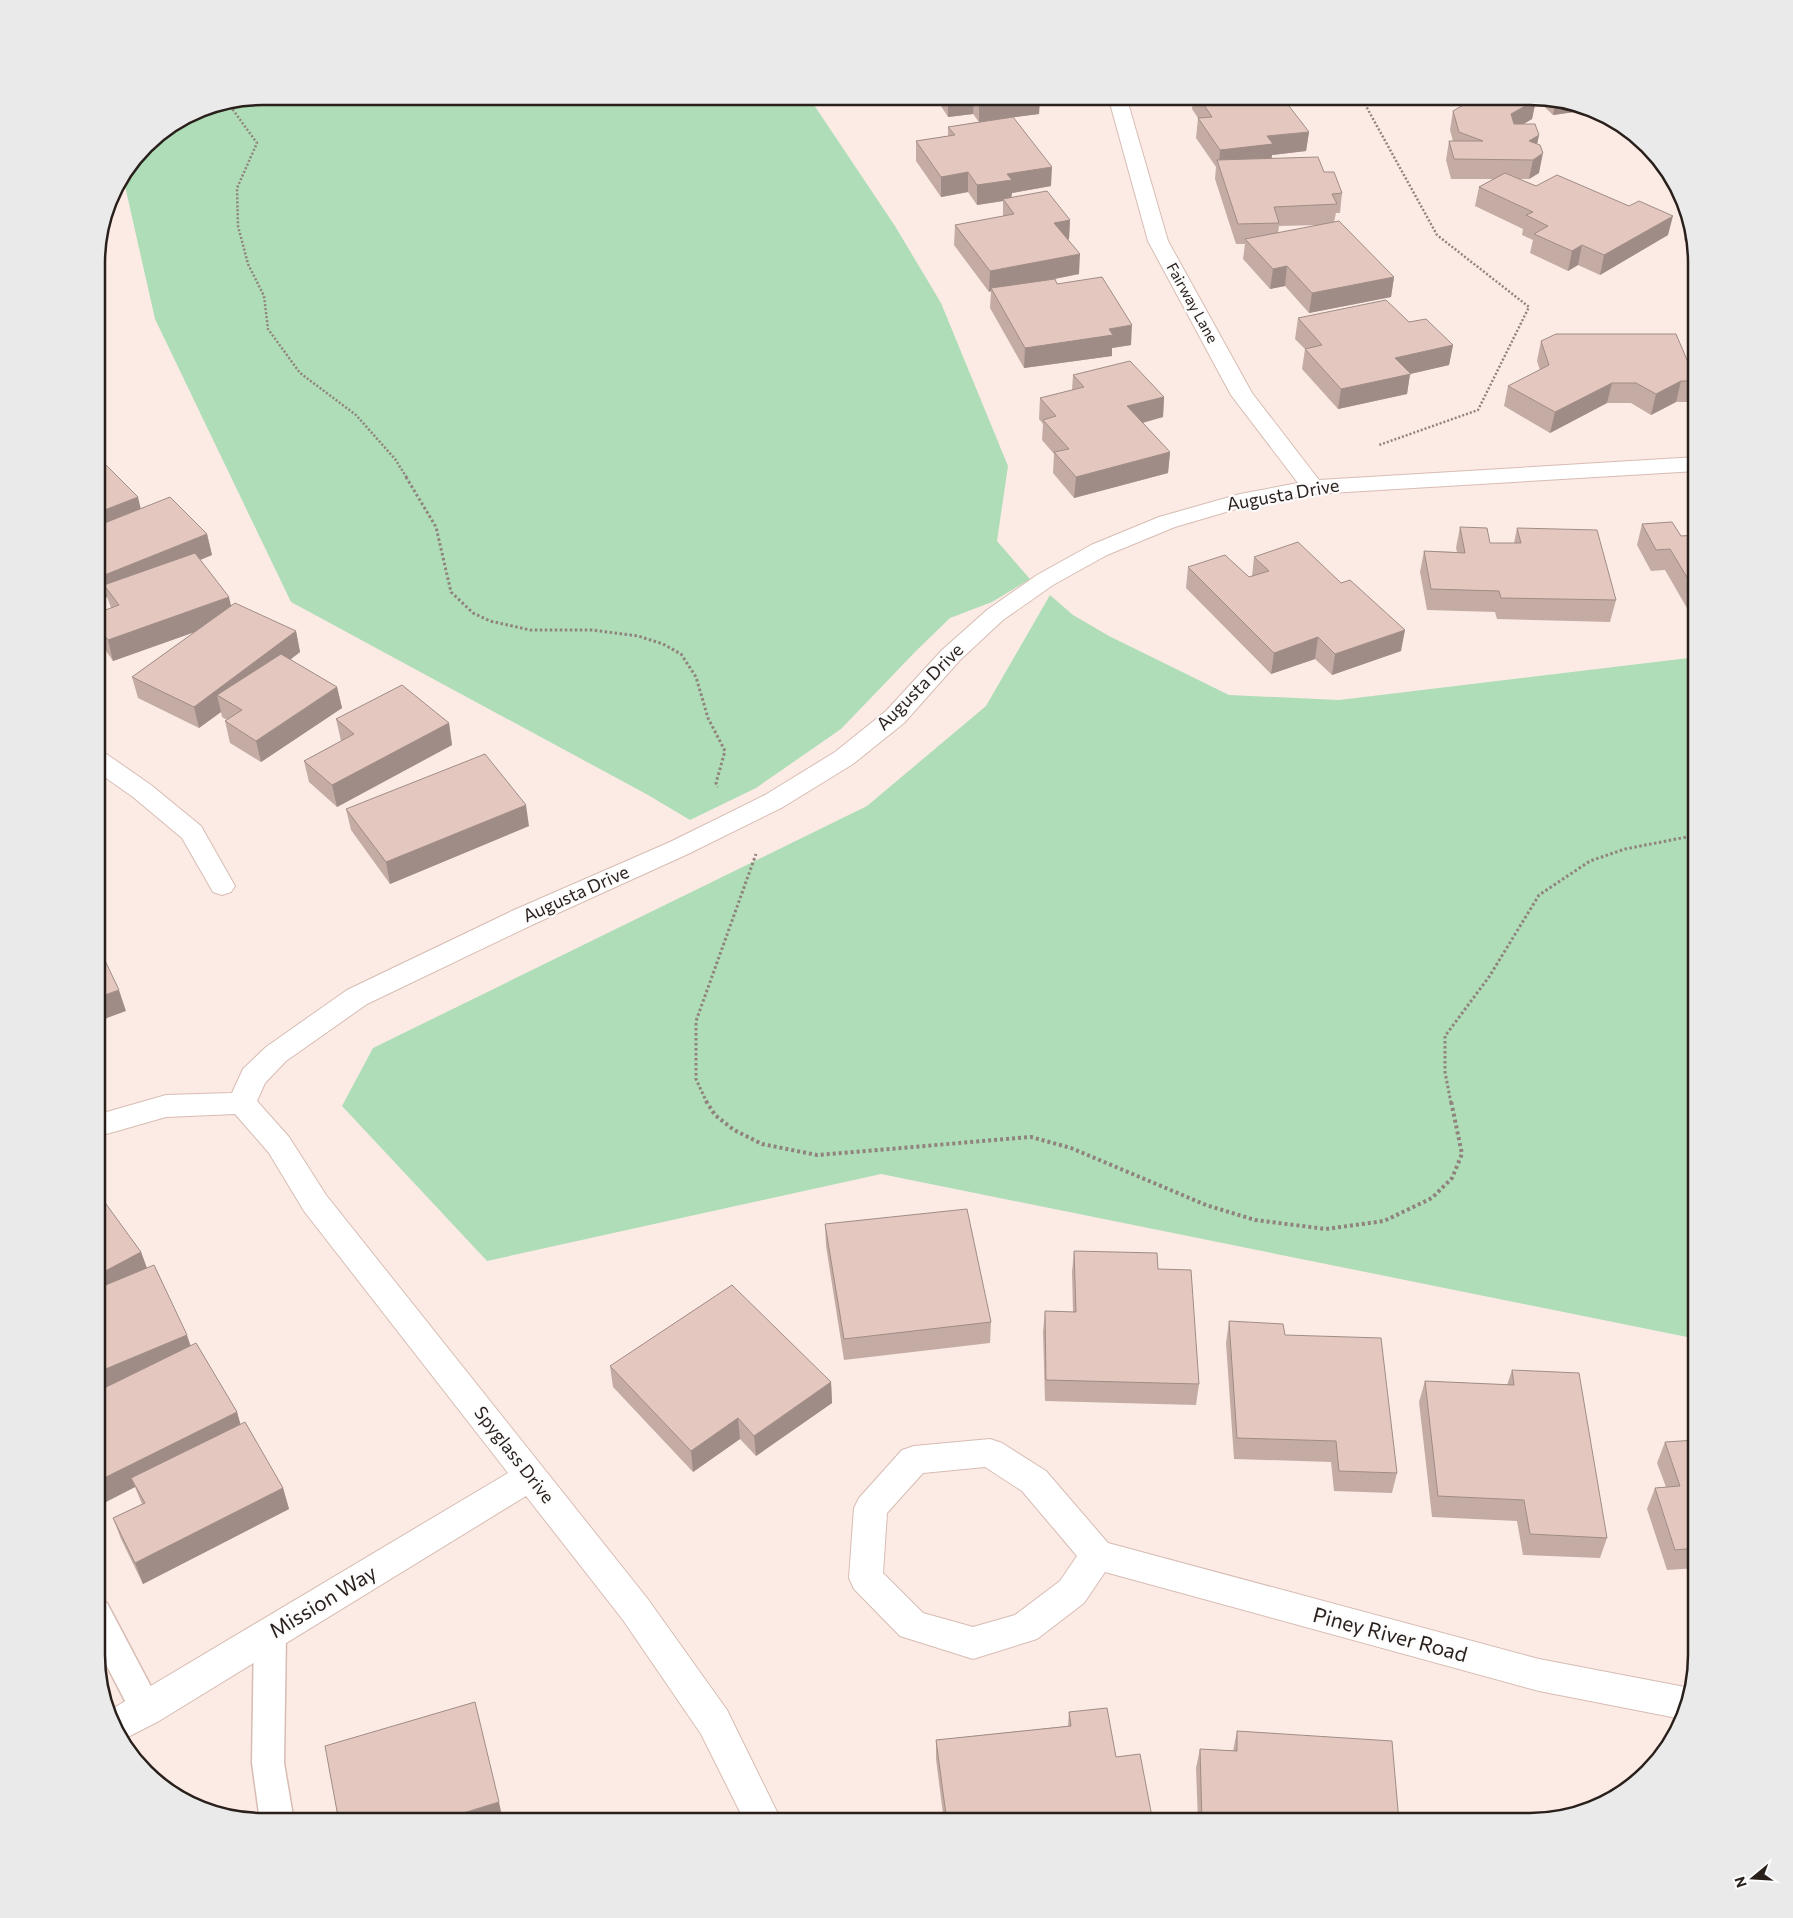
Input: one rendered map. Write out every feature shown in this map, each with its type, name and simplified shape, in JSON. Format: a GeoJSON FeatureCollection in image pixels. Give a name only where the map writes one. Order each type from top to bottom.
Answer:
{"type":"FeatureCollection","features":[{"type":"Feature","properties":{"kind":"street","name":"Fairway Lane"},"geometry":{"type":"LineString","coordinates":[[1120,105],[1158,241],[1242,395],[1313,487]]}},
{"type":"Feature","properties":{"kind":"street","name":"Augusta Drive"},"geometry":{"type":"LineString","coordinates":[[242,1103],[253,1077],[276,1054],[357,997],[524,917],[737,820],[774,801],[844,758],[895,717],[951,655],[995,615],[1045,580],[1099,550],[1167,522],[1240,501],[1313,487],[1688,465]]}},
{"type":"Feature","properties":{"kind":"street"},"geometry":{"type":"LineString","coordinates":[[105,765],[142,790],[192,832],[222,886]]}},
{"type":"Feature","properties":{"kind":"street"},"geometry":{"type":"LineString","coordinates":[[105,1123],[166,1106],[242,1103]]}},
{"type":"Feature","properties":{"kind":"street","name":"Spyglass Drive"},"geometry":{"type":"LineString","coordinates":[[242,1103],[279,1146],[315,1203],[635,1609],[714,1722],[760,1813]]}},
{"type":"Feature","properties":{"kind":"street"},"geometry":{"type":"LineString","coordinates":[[990,1453],[1034,1481],[1097,1554],[1072,1592],[1025,1628],[973,1643],[912,1625],[866,1578],[871,1508],[914,1460],[990,1453]]}},
{"type":"Feature","properties":{"kind":"street","name":"Mission Way"},"geometry":{"type":"LineString","coordinates":[[120,1723],[146,1709],[531,1476]]}},
{"type":"Feature","properties":{"kind":"street","name":"Piney River Road"},"geometry":{"type":"LineString","coordinates":[[1097,1554],[1539,1675],[1681,1702]]}},
{"type":"Feature","properties":{"kind":"lane"},"geometry":{"type":"LineString","coordinates":[[105,1631],[146,1709]]}},
{"type":"Feature","properties":{"kind":"lane"},"geometry":{"type":"LineString","coordinates":[[270,1634],[268,1763],[276,1813]]}},
{"type":"Feature","properties":{"kind":"path"},"geometry":{"type":"LineString","coordinates":[[1366,105],[1437,235],[1529,307],[1478,410],[1376,446]]}},
{"type":"Feature","properties":{"kind":"path"},"geometry":{"type":"LineString","coordinates":[[232,108],[257,144],[237,188],[238,226],[248,264],[264,296],[268,329],[300,373],[356,415],[395,459],[436,527],[451,592],[473,614],[490,621],[530,630],[592,630],[638,636],[663,644],[682,654],[696,677],[708,718],[725,751],[716,783],[721,795],[757,849],[696,1021],[696,1079],[704,1098],[716,1115],[734,1130],[762,1144],[817,1155],[1031,1137],[1071,1148],[1206,1205],[1256,1220],[1326,1230],[1384,1221],[1432,1198],[1452,1178],[1462,1154],[1445,1072],[1445,1036],[1489,977],[1539,895],[1590,861],[1625,849],[1688,837]]}},
{"type":"Feature","properties":{"kind":"green space"},"geometry":{"type":"Polygon","coordinates":[[[253,105],[814,105],[895,226],[941,303],[1008,466],[997,541],[1030,579],[992,602],[950,618],[841,729],[756,788],[690,820],[648,795],[291,602],[155,319],[125,186],[151,151],[175,132],[193,121],[212,113],[253,105]]]}},
{"type":"Feature","properties":{"kind":"green space"},"geometry":{"type":"Polygon","coordinates":[[[1050,595],[1073,615],[1109,636],[1229,695],[1339,700],[1688,658],[1688,1337],[881,1174],[487,1261],[342,1106],[373,1048],[867,806],[986,706],[1050,595]]]}},
{"type":"Feature","properties":{"kind":"building"},"geometry":{"type":"Polygon","coordinates":[[[1204,105],[1288,105],[1309,132],[1267,136],[1273,144],[1220,150],[1198,118],[1212,117],[1204,105]]]}},
{"type":"Feature","properties":{"kind":"building"},"geometry":{"type":"Polygon","coordinates":[[[1463,105],[1527,105],[1511,114],[1514,124],[1535,124],[1539,135],[1529,141],[1540,145],[1543,153],[1533,160],[1454,159],[1449,141],[1483,141],[1459,132],[1453,111],[1463,105]]]}},
{"type":"Feature","properties":{"kind":"building"},"geometry":{"type":"Polygon","coordinates":[[[1013,117],[1052,167],[1007,174],[1012,180],[977,185],[968,172],[941,177],[916,141],[955,135],[948,127],[1013,117]]]}},
{"type":"Feature","properties":{"kind":"building"},"geometry":{"type":"Polygon","coordinates":[[[1318,157],[1324,172],[1334,172],[1342,193],[1332,194],[1337,204],[1274,207],[1279,223],[1238,224],[1217,160],[1318,157]]]}},
{"type":"Feature","properties":{"kind":"building"},"geometry":{"type":"Polygon","coordinates":[[[1505,173],[1536,186],[1557,175],[1629,206],[1639,201],[1673,216],[1604,255],[1582,245],[1572,251],[1534,234],[1548,226],[1526,215],[1533,212],[1479,187],[1505,173]]]}},
{"type":"Feature","properties":{"kind":"building"},"geometry":{"type":"Polygon","coordinates":[[[1047,191],[1070,220],[1054,223],[1080,254],[990,271],[955,225],[1014,214],[1003,199],[1047,191]]]}},
{"type":"Feature","properties":{"kind":"building"},"geometry":{"type":"Polygon","coordinates":[[[1339,221],[1394,277],[1312,293],[1287,266],[1273,269],[1245,239],[1339,221]]]}},
{"type":"Feature","properties":{"kind":"building"},"geometry":{"type":"Polygon","coordinates":[[[1102,277],[1132,325],[1109,329],[1113,335],[1025,348],[991,288],[1055,279],[1057,284],[1102,277]]]}},
{"type":"Feature","properties":{"kind":"building"},"geometry":{"type":"Polygon","coordinates":[[[1386,300],[1409,322],[1426,319],[1453,345],[1395,358],[1411,374],[1341,389],[1305,349],[1322,345],[1298,318],[1386,300]]]}},
{"type":"Feature","properties":{"kind":"building"},"geometry":{"type":"Polygon","coordinates":[[[1556,334],[1676,334],[1688,362],[1688,381],[1681,381],[1656,394],[1636,383],[1612,383],[1555,412],[1508,386],[1549,365],[1541,341],[1556,334]]]}},
{"type":"Feature","properties":{"kind":"building"},"geometry":{"type":"Polygon","coordinates":[[[1130,361],[1164,397],[1127,406],[1170,452],[1076,477],[1054,452],[1069,449],[1043,420],[1056,416],[1040,398],[1084,387],[1073,375],[1130,361]]]}},
{"type":"Feature","properties":{"kind":"building"},"geometry":{"type":"Polygon","coordinates":[[[105,464],[138,497],[105,510],[105,464]]]}},
{"type":"Feature","properties":{"kind":"building"},"geometry":{"type":"Polygon","coordinates":[[[170,497],[207,534],[105,575],[105,523],[170,497]]]}},
{"type":"Feature","properties":{"kind":"building"},"geometry":{"type":"Polygon","coordinates":[[[1672,522],[1681,536],[1688,536],[1688,579],[1670,549],[1656,550],[1642,524],[1672,522]]]}},
{"type":"Feature","properties":{"kind":"building"},"geometry":{"type":"Polygon","coordinates":[[[1460,527],[1487,528],[1490,543],[1521,543],[1517,528],[1597,530],[1616,600],[1501,598],[1499,591],[1431,589],[1424,551],[1465,553],[1460,527]]]}},
{"type":"Feature","properties":{"kind":"building"},"geometry":{"type":"Polygon","coordinates":[[[1298,542],[1341,583],[1350,580],[1405,630],[1335,654],[1318,637],[1274,653],[1188,567],[1225,555],[1249,577],[1269,571],[1254,557],[1298,542]]]}},
{"type":"Feature","properties":{"kind":"building"},"geometry":{"type":"Polygon","coordinates":[[[195,553],[229,597],[108,640],[105,636],[105,610],[119,605],[105,585],[195,553]]]}},
{"type":"Feature","properties":{"kind":"building"},"geometry":{"type":"Polygon","coordinates":[[[235,603],[296,631],[194,707],[132,677],[235,603]]]}},
{"type":"Feature","properties":{"kind":"building"},"geometry":{"type":"Polygon","coordinates":[[[281,654],[337,687],[256,741],[225,721],[242,710],[217,695],[281,654]]]}},
{"type":"Feature","properties":{"kind":"building"},"geometry":{"type":"Polygon","coordinates":[[[402,685],[449,723],[332,785],[304,761],[354,734],[336,719],[402,685]]]}},
{"type":"Feature","properties":{"kind":"building"},"geometry":{"type":"Polygon","coordinates":[[[485,754],[526,805],[386,862],[346,809],[485,754]]]}},
{"type":"Feature","properties":{"kind":"building"},"geometry":{"type":"Polygon","coordinates":[[[105,961],[119,990],[105,995],[105,961]]]}},
{"type":"Feature","properties":{"kind":"building"},"geometry":{"type":"Polygon","coordinates":[[[105,1203],[141,1252],[105,1271],[105,1203]]]}},
{"type":"Feature","properties":{"kind":"building"},"geometry":{"type":"Polygon","coordinates":[[[967,1209],[991,1322],[844,1339],[825,1224],[967,1209]]]}},
{"type":"Feature","properties":{"kind":"building"},"geometry":{"type":"Polygon","coordinates":[[[1074,1251],[1157,1253],[1158,1269],[1191,1270],[1199,1384],[1046,1380],[1045,1311],[1076,1312],[1074,1251]]]}},
{"type":"Feature","properties":{"kind":"building"},"geometry":{"type":"Polygon","coordinates":[[[154,1265],[187,1335],[105,1369],[105,1285],[154,1265]]]}},
{"type":"Feature","properties":{"kind":"building"},"geometry":{"type":"Polygon","coordinates":[[[732,1285],[831,1382],[754,1436],[738,1418],[691,1451],[610,1366],[732,1285]]]}},
{"type":"Feature","properties":{"kind":"building"},"geometry":{"type":"Polygon","coordinates":[[[1229,1321],[1283,1324],[1285,1335],[1381,1338],[1397,1473],[1339,1471],[1336,1441],[1237,1438],[1229,1321]]]}},
{"type":"Feature","properties":{"kind":"building"},"geometry":{"type":"Polygon","coordinates":[[[196,1343],[237,1412],[105,1478],[105,1388],[196,1343]]]}},
{"type":"Feature","properties":{"kind":"building"},"geometry":{"type":"Polygon","coordinates":[[[1512,1370],[1579,1373],[1607,1538],[1530,1534],[1524,1500],[1438,1496],[1425,1381],[1514,1385],[1512,1370]]]}},
{"type":"Feature","properties":{"kind":"building"},"geometry":{"type":"Polygon","coordinates":[[[245,1422],[283,1488],[135,1563],[113,1518],[145,1503],[131,1478],[245,1422]]]}},
{"type":"Feature","properties":{"kind":"building"},"geometry":{"type":"Polygon","coordinates":[[[1688,1441],[1688,1549],[1675,1550],[1655,1488],[1680,1486],[1665,1442],[1688,1441]]]}},
{"type":"Feature","properties":{"kind":"building"},"geometry":{"type":"Polygon","coordinates":[[[475,1702],[499,1802],[463,1813],[337,1813],[325,1746],[475,1702]]]}},
{"type":"Feature","properties":{"kind":"building"},"geometry":{"type":"Polygon","coordinates":[[[1107,1708],[1116,1757],[1140,1754],[1151,1813],[946,1813],[936,1740],[1071,1726],[1069,1712],[1107,1708]]]}},
{"type":"Feature","properties":{"kind":"building"},"geometry":{"type":"Polygon","coordinates":[[[1237,1731],[1392,1741],[1398,1813],[1202,1813],[1200,1749],[1237,1751],[1237,1731]]]}}]}
